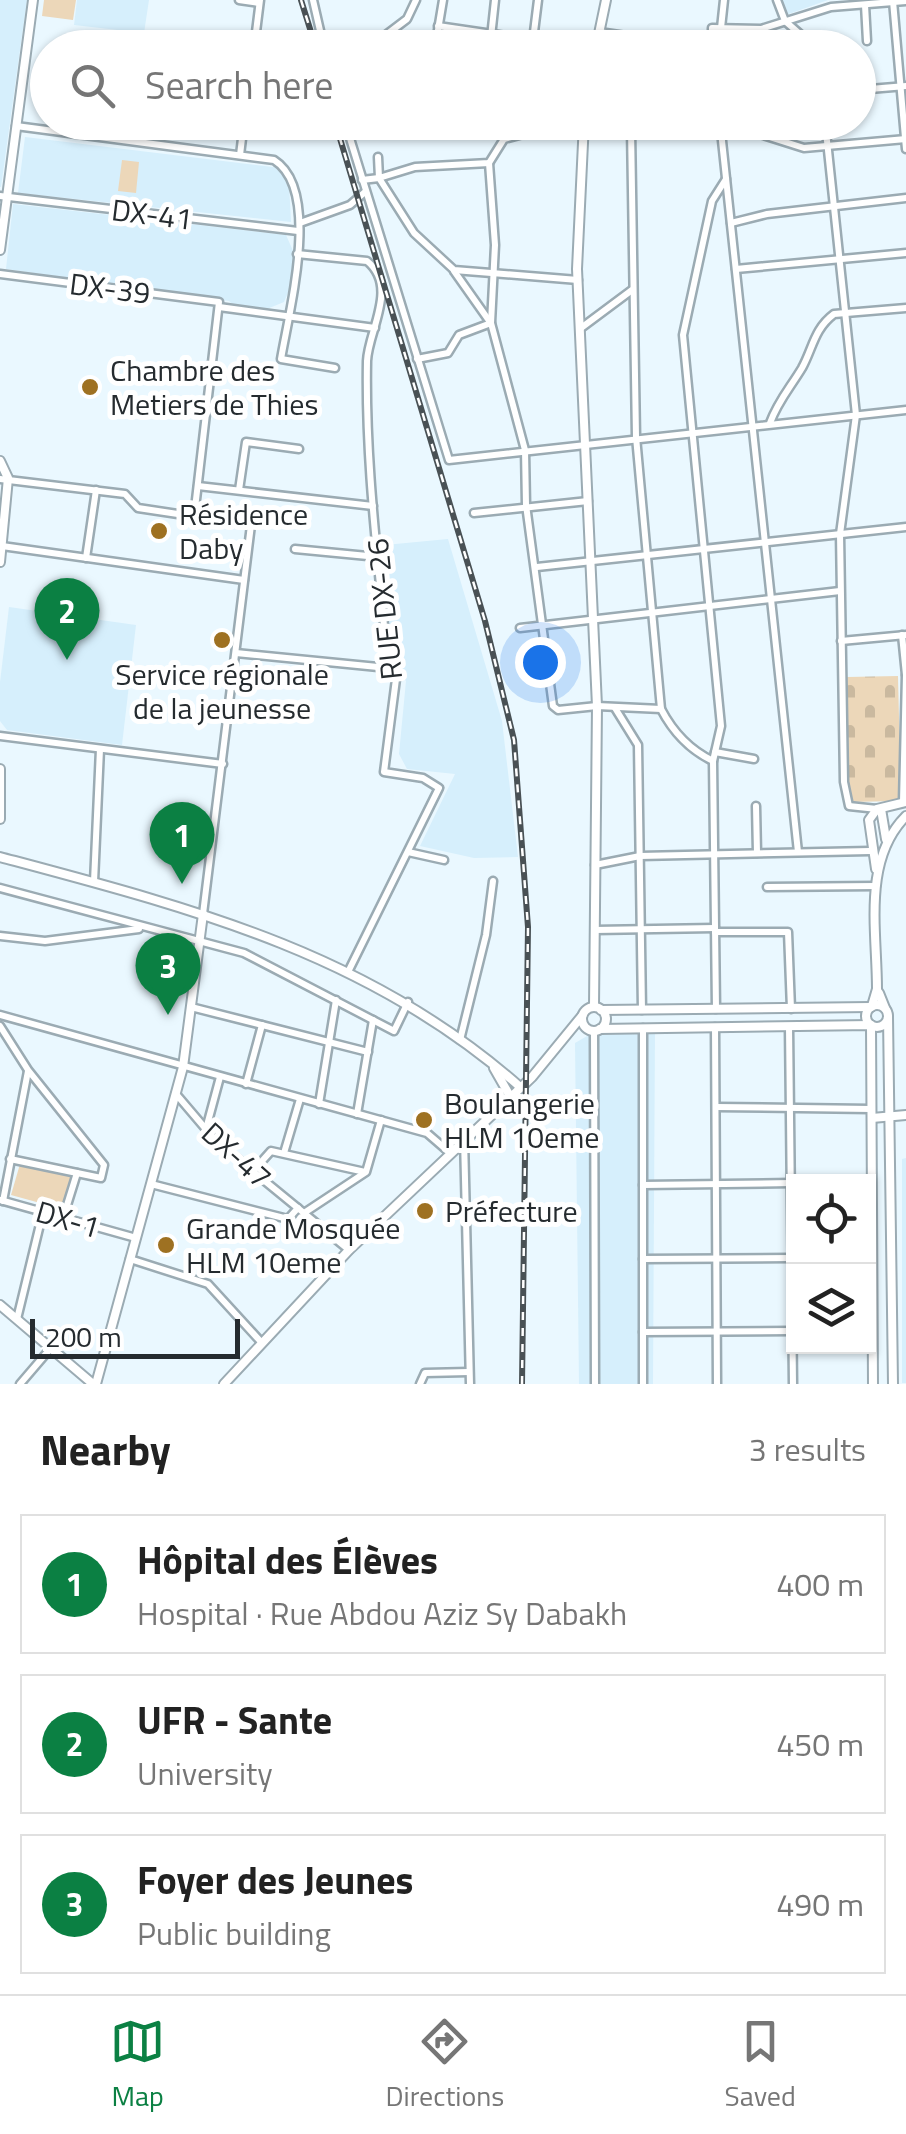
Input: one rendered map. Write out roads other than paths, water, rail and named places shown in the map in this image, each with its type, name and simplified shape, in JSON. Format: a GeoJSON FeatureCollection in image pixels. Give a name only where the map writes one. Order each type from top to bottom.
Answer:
{"type":"FeatureCollection","features":[{"type":"Feature","properties":{"kind":"main road"},"geometry":{"type":"LineString","coordinates":[[0,250],[3,196],[33,0]]}},
{"type":"Feature","properties":{"kind":"main road"},"geometry":{"type":"LineString","coordinates":[[599,30],[606,0]]}},
{"type":"Feature","properties":{"kind":"main road"},"geometry":{"type":"LineString","coordinates":[[562,1043],[594,1030],[606,1020],[598,1008],[595,930],[595,620],[578,280],[583,140]]}},
{"type":"Feature","properties":{"kind":"main road"},"geometry":{"type":"LineString","coordinates":[[0,461],[4,478],[0,562]]}},
{"type":"Feature","properties":{"kind":"main road"},"geometry":{"type":"LineString","coordinates":[[0,768],[0,819]]}},
{"type":"Feature","properties":{"kind":"main road"},"geometry":{"type":"LineString","coordinates":[[870,1174],[871,1024],[867,1016],[878,989],[876,874],[867,826],[879,809],[905,802]]}},
{"type":"Feature","properties":{"kind":"main road"},"geometry":{"type":"LineString","coordinates":[[879,809],[886,839]]}},
{"type":"Feature","properties":{"kind":"main road"},"geometry":{"type":"LineString","coordinates":[[876,874],[886,839],[906,816]]}},
{"type":"Feature","properties":{"kind":"main road"},"geometry":{"type":"LineString","coordinates":[[0,857],[258,931],[349,970],[408,1002],[520,1087]]}},
{"type":"Feature","properties":{"kind":"main road"},"geometry":{"type":"LineString","coordinates":[[0,1305],[94,1384],[183,1068],[204,914]]}},
{"type":"Feature","properties":{"kind":"main road"},"geometry":{"type":"LineString","coordinates":[[878,989],[887,1012],[892,1384]]}},
{"type":"Feature","properties":{"kind":"main road"},"geometry":{"type":"LineString","coordinates":[[224,1384],[349,1250],[448,1152],[532,1077],[582,1016],[598,1008],[872,1007],[887,1012]]}},
{"type":"Feature","properties":{"kind":"main road"},"geometry":{"type":"LineString","coordinates":[[594,1030],[883,1025],[887,1012]]}},
{"type":"Feature","properties":{"kind":"main road"},"geometry":{"type":"LineString","coordinates":[[582,1016],[594,1030]]}},
{"type":"Feature","properties":{"kind":"main road"},"geometry":{"type":"LineString","coordinates":[[494,1068],[510,1096]]}},
{"type":"Feature","properties":{"kind":"main road"},"geometry":{"type":"LineString","coordinates":[[871,1118],[889,1120],[903,1116]]}},
{"type":"Feature","properties":{"kind":"main road"},"geometry":{"type":"LineString","coordinates":[[872,1354],[873,1384]]}},
{"type":"Feature","properties":{"kind":"street"},"geometry":{"type":"LineString","coordinates":[[239,0],[260,1],[256,30]]}},
{"type":"Feature","properties":{"kind":"street"},"geometry":{"type":"LineString","coordinates":[[314,0],[321,30]]}},
{"type":"Feature","properties":{"kind":"street"},"geometry":{"type":"LineString","coordinates":[[389,30],[414,10],[416,0]]}},
{"type":"Feature","properties":{"kind":"street"},"geometry":{"type":"LineString","coordinates":[[437,30],[443,0]]}},
{"type":"Feature","properties":{"kind":"street"},"geometry":{"type":"LineString","coordinates":[[491,30],[495,0]]}},
{"type":"Feature","properties":{"kind":"street"},"geometry":{"type":"LineString","coordinates":[[535,30],[538,0]]}},
{"type":"Feature","properties":{"kind":"street"},"geometry":{"type":"LineString","coordinates":[[721,28],[724,0]]}},
{"type":"Feature","properties":{"kind":"street"},"geometry":{"type":"LineString","coordinates":[[777,0],[785,21],[795,30]]}},
{"type":"Feature","properties":{"kind":"street"},"geometry":{"type":"LineString","coordinates":[[893,1],[906,150]]}},
{"type":"Feature","properties":{"kind":"street"},"geometry":{"type":"LineString","coordinates":[[712,30],[762,28],[832,4],[906,1]]}},
{"type":"Feature","properties":{"kind":"street"},"geometry":{"type":"LineString","coordinates":[[865,4],[866,30]]}},
{"type":"Feature","properties":{"kind":"street"},"geometry":{"type":"LineString","coordinates":[[438,26],[459,30]]}},
{"type":"Feature","properties":{"kind":"street"},"geometry":{"type":"LineString","coordinates":[[876,88],[903,86]]}},
{"type":"Feature","properties":{"kind":"street"},"geometry":{"type":"LineString","coordinates":[[16,126],[30,128]]}},
{"type":"Feature","properties":{"kind":"street"},"geometry":{"type":"LineString","coordinates":[[776,140],[797,147],[906,139]]}},
{"type":"Feature","properties":{"kind":"street"},"geometry":{"type":"LineString","coordinates":[[124,140],[274,160],[286,167],[297,187],[299,227],[282,360],[336,368]]}},
{"type":"Feature","properties":{"kind":"street"},"geometry":{"type":"LineString","coordinates":[[240,155],[242,140]]}},
{"type":"Feature","properties":{"kind":"street"},"geometry":{"type":"LineString","coordinates":[[351,140],[449,460],[585,442],[906,410]]}},
{"type":"Feature","properties":{"kind":"street"},"geometry":{"type":"LineString","coordinates":[[503,140],[489,163],[491,323],[524,450],[526,505],[555,710],[597,706],[661,709]]}},
{"type":"Feature","properties":{"kind":"street"},"geometry":{"type":"LineString","coordinates":[[631,140],[636,437],[661,709],[670,726],[697,754],[754,759]]}},
{"type":"Feature","properties":{"kind":"street"},"geometry":{"type":"LineString","coordinates":[[723,140],[798,852]]}},
{"type":"Feature","properties":{"kind":"street"},"geometry":{"type":"LineString","coordinates":[[828,140],[856,415],[840,534],[846,798],[854,808],[879,809]]}},
{"type":"Feature","properties":{"kind":"street"},"geometry":{"type":"LineString","coordinates":[[378,157],[379,178],[414,233],[454,270],[491,323]]}},
{"type":"Feature","properties":{"kind":"street"},"geometry":{"type":"LineString","coordinates":[[362,180],[415,167],[489,163]]}},
{"type":"Feature","properties":{"kind":"street"},"geometry":{"type":"LineString","coordinates":[[716,1009],[714,756],[721,726],[684,324],[712,201],[726,178]]}},
{"type":"Feature","properties":{"kind":"street"},"geometry":{"type":"LineString","coordinates":[[299,227],[350,205],[365,192]]}},
{"type":"Feature","properties":{"kind":"street","name":"DX-41"},"geometry":{"type":"LineString","coordinates":[[3,196],[299,227]]}},
{"type":"Feature","properties":{"kind":"street"},"geometry":{"type":"LineString","coordinates":[[730,224],[767,214],[906,198]]}},
{"type":"Feature","properties":{"kind":"street"},"geometry":{"type":"LineString","coordinates":[[297,254],[372,264],[381,248]]}},
{"type":"Feature","properties":{"kind":"street"},"geometry":{"type":"LineString","coordinates":[[736,269],[906,253]]}},
{"type":"Feature","properties":{"kind":"street","name":"RUE DX-26"},"geometry":{"type":"LineString","coordinates":[[372,264],[382,312],[367,366],[373,506],[388,668],[396,679],[384,772],[423,778],[439,788],[408,852]]}},
{"type":"Feature","properties":{"kind":"street"},"geometry":{"type":"LineString","coordinates":[[454,270],[578,280]]}},
{"type":"Feature","properties":{"kind":"street","name":"DX-39"},"geometry":{"type":"LineString","coordinates":[[0,274],[376,328]]}},
{"type":"Feature","properties":{"kind":"street"},"geometry":{"type":"LineString","coordinates":[[581,328],[633,289]]}},
{"type":"Feature","properties":{"kind":"street"},"geometry":{"type":"LineString","coordinates":[[194,516],[219,304]]}},
{"type":"Feature","properties":{"kind":"street"},"geometry":{"type":"LineString","coordinates":[[770,424],[779,398],[802,368],[816,332],[834,314],[906,308]]}},
{"type":"Feature","properties":{"kind":"street"},"geometry":{"type":"LineString","coordinates":[[416,359],[448,353],[458,334],[491,323]]}},
{"type":"Feature","properties":{"kind":"street"},"geometry":{"type":"LineString","coordinates":[[239,490],[246,442],[299,449]]}},
{"type":"Feature","properties":{"kind":"street"},"geometry":{"type":"LineString","coordinates":[[4,478],[126,494],[138,508],[251,525],[204,914]]}},
{"type":"Feature","properties":{"kind":"street"},"geometry":{"type":"LineString","coordinates":[[198,486],[373,506]]}},
{"type":"Feature","properties":{"kind":"street"},"geometry":{"type":"LineString","coordinates":[[86,558],[96,490]]}},
{"type":"Feature","properties":{"kind":"street"},"geometry":{"type":"LineString","coordinates":[[474,513],[588,502]]}},
{"type":"Feature","properties":{"kind":"street"},"geometry":{"type":"LineString","coordinates":[[536,567],[906,527]]}},
{"type":"Feature","properties":{"kind":"street"},"geometry":{"type":"LineString","coordinates":[[2,546],[244,580]]}},
{"type":"Feature","properties":{"kind":"street"},"geometry":{"type":"LineString","coordinates":[[295,550],[378,558]]}},
{"type":"Feature","properties":{"kind":"street"},"geometry":{"type":"LineString","coordinates":[[520,628],[840,590]]}},
{"type":"Feature","properties":{"kind":"street"},"geometry":{"type":"LineString","coordinates":[[842,641],[904,635],[905,802]]}},
{"type":"Feature","properties":{"kind":"street"},"geometry":{"type":"LineString","coordinates":[[236,653],[388,668]]}},
{"type":"Feature","properties":{"kind":"street"},"geometry":{"type":"LineString","coordinates":[[614,707],[638,746],[642,1010]]}},
{"type":"Feature","properties":{"kind":"street"},"geometry":{"type":"LineString","coordinates":[[0,736],[223,764]]}},
{"type":"Feature","properties":{"kind":"street"},"geometry":{"type":"LineString","coordinates":[[94,882],[100,749]]}},
{"type":"Feature","properties":{"kind":"street"},"geometry":{"type":"LineString","coordinates":[[756,806],[757,853]]}},
{"type":"Feature","properties":{"kind":"street"},"geometry":{"type":"LineString","coordinates":[[595,865],[640,856],[870,851]]}},
{"type":"Feature","properties":{"kind":"street"},"geometry":{"type":"LineString","coordinates":[[349,970],[408,852],[444,860]]}},
{"type":"Feature","properties":{"kind":"street"},"geometry":{"type":"LineString","coordinates":[[460,1040],[486,935],[493,881]]}},
{"type":"Feature","properties":{"kind":"street"},"geometry":{"type":"LineString","coordinates":[[768,887],[876,886]]}},
{"type":"Feature","properties":{"kind":"street"},"geometry":{"type":"LineString","coordinates":[[0,888],[244,953],[394,1031],[408,1002]]}},
{"type":"Feature","properties":{"kind":"street"},"geometry":{"type":"LineString","coordinates":[[0,936],[44,941],[145,928]]}},
{"type":"Feature","properties":{"kind":"street"},"geometry":{"type":"LineString","coordinates":[[595,930],[788,932],[791,1009]]}},
{"type":"Feature","properties":{"kind":"street"},"geometry":{"type":"LineString","coordinates":[[319,1104],[336,1000]]}},
{"type":"Feature","properties":{"kind":"street"},"geometry":{"type":"LineString","coordinates":[[191,1008],[368,1052]]}},
{"type":"Feature","properties":{"kind":"street"},"geometry":{"type":"LineString","coordinates":[[0,1015],[427,1132],[448,1152]]}},
{"type":"Feature","properties":{"kind":"street"},"geometry":{"type":"LineString","coordinates":[[357,1114],[374,1020]]}},
{"type":"Feature","properties":{"kind":"street"},"geometry":{"type":"LineString","coordinates":[[246,1084],[262,1025]]}},
{"type":"Feature","properties":{"kind":"street"},"geometry":{"type":"LineString","coordinates":[[0,1026],[28,1070],[104,1165],[101,1178],[10,1159]]}},
{"type":"Feature","properties":{"kind":"street"},"geometry":{"type":"LineString","coordinates":[[789,1026],[792,1174]]}},
{"type":"Feature","properties":{"kind":"street"},"geometry":{"type":"LineString","coordinates":[[715,1027],[717,1384]]}},
{"type":"Feature","properties":{"kind":"street"},"geometry":{"type":"LineString","coordinates":[[643,1028],[643,1384]]}},
{"type":"Feature","properties":{"kind":"street"},"geometry":{"type":"LineString","coordinates":[[594,1030],[594,1384]]}},
{"type":"Feature","properties":{"kind":"street"},"geometry":{"type":"LineString","coordinates":[[1,1200],[28,1070]]}},
{"type":"Feature","properties":{"kind":"street"},"geometry":{"type":"LineString","coordinates":[[206,1129],[220,1078]]}},
{"type":"Feature","properties":{"kind":"street","name":"DX-47"},"geometry":{"type":"LineString","coordinates":[[176,1093],[206,1129],[349,1250]]}},
{"type":"Feature","properties":{"kind":"street"},"geometry":{"type":"LineString","coordinates":[[284,1154],[300,1098]]}},
{"type":"Feature","properties":{"kind":"street"},"geometry":{"type":"LineString","coordinates":[[716,1108],[790,1108],[871,1118]]}},
{"type":"Feature","properties":{"kind":"street"},"geometry":{"type":"LineString","coordinates":[[150,1184],[288,1219],[366,1172],[382,1120]]}},
{"type":"Feature","properties":{"kind":"street"},"geometry":{"type":"LineString","coordinates":[[464,1137],[470,1384]]}},
{"type":"Feature","properties":{"kind":"street"},"geometry":{"type":"LineString","coordinates":[[253,1171],[271,1150],[366,1172]]}},
{"type":"Feature","properties":{"kind":"street"},"geometry":{"type":"LineString","coordinates":[[63,1218],[77,1173]]}},
{"type":"Feature","properties":{"kind":"street"},"geometry":{"type":"LineString","coordinates":[[643,1184],[786,1183]]}},
{"type":"Feature","properties":{"kind":"street","name":"DX-1"},"geometry":{"type":"LineString","coordinates":[[1,1200],[136,1238]]}},
{"type":"Feature","properties":{"kind":"street"},"geometry":{"type":"LineString","coordinates":[[18,1318],[44,1212]]}},
{"type":"Feature","properties":{"kind":"street"},"geometry":{"type":"LineString","coordinates":[[643,1259],[786,1258]]}},
{"type":"Feature","properties":{"kind":"street"},"geometry":{"type":"LineString","coordinates":[[130,1259],[208,1284],[262,1342]]}},
{"type":"Feature","properties":{"kind":"street"},"geometry":{"type":"LineString","coordinates":[[643,1332],[786,1331]]}},
{"type":"Feature","properties":{"kind":"street"},"geometry":{"type":"LineString","coordinates":[[20,1384],[50,1349]]}},
{"type":"Feature","properties":{"kind":"street"},"geometry":{"type":"LineString","coordinates":[[792,1384],[793,1354]]}},
{"type":"Feature","properties":{"kind":"street"},"geometry":{"type":"LineString","coordinates":[[420,1384],[425,1373],[469,1372]]}},
{"type":"Feature","properties":{"kind":"railway"},"geometry":{"type":"LineString","coordinates":[[301,0],[310,30]]}},
{"type":"Feature","properties":{"kind":"railway"},"geometry":{"type":"LineString","coordinates":[[340,140],[485,621],[514,740],[528,927],[522,1384]]}},
{"type":"Feature","properties":{"kind":"place","name":"Chambre des Metiers de Thies"},"geometry":{"type":"Point","coordinates":[90,387]}},
{"type":"Feature","properties":{"kind":"place","name":"Résidence Daby"},"geometry":{"type":"Point","coordinates":[159,531]}},
{"type":"Feature","properties":{"kind":"place","name":"Service régionale de la jeunesse"},"geometry":{"type":"Point","coordinates":[222,640]}},
{"type":"Feature","properties":{"kind":"place","name":"UFR - Sante"},"geometry":{"type":"Point","coordinates":[67,660]}},
{"type":"Feature","properties":{"kind":"place","name":"Hôpital des Élèves"},"geometry":{"type":"Point","coordinates":[182,884]}},
{"type":"Feature","properties":{"kind":"place","name":"Foyer des Jeunes"},"geometry":{"type":"Point","coordinates":[168,1015]}},
{"type":"Feature","properties":{"kind":"place","name":"Boulangerie HLM 10eme"},"geometry":{"type":"Point","coordinates":[424,1120]}},
{"type":"Feature","properties":{"kind":"place","name":"Préfecture"},"geometry":{"type":"Point","coordinates":[425,1211]}},
{"type":"Feature","properties":{"kind":"place","name":"Grande Mosquée HLM 10eme"},"geometry":{"type":"Point","coordinates":[166,1245]}}]}
